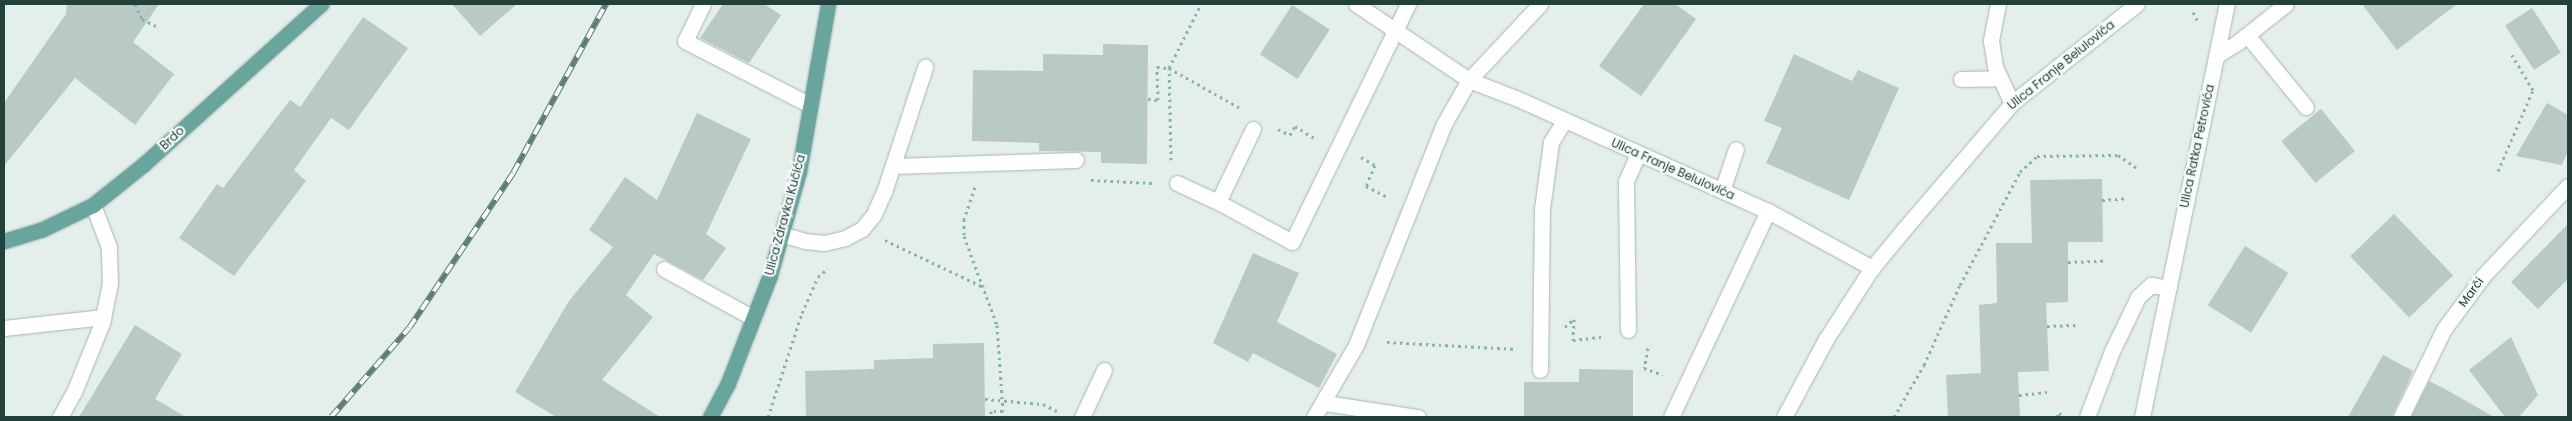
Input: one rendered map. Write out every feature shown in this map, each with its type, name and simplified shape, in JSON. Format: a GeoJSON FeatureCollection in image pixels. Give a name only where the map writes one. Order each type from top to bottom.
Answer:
{"type":"FeatureCollection","features":[{"type":"Feature","properties":{"kind":"main road","name":"Brdo"},"geometry":{"type":"LineString","coordinates":[[4,241],[41,230],[93,205],[144,164],[321,4]]}},
{"type":"Feature","properties":{"kind":"main road","name":"Ulica Zdravka Kučića"},"geometry":{"type":"LineString","coordinates":[[710,417],[728,383],[770,275],[798,171],[828,4]]}},
{"type":"Feature","properties":{"kind":"street"},"geometry":{"type":"LineString","coordinates":[[703,4],[685,41],[810,105]]}},
{"type":"Feature","properties":{"kind":"street","name":"Ulica Franje Belulovića"},"geometry":{"type":"LineString","coordinates":[[1356,4],[1469,80],[1516,98],[1768,211],[1872,268]]}},
{"type":"Feature","properties":{"kind":"street"},"geometry":{"type":"LineString","coordinates":[[1174,183],[1218,202],[1292,242],[1408,4]]}},
{"type":"Feature","properties":{"kind":"street"},"geometry":{"type":"LineString","coordinates":[[1314,417],[1325,403],[1356,345],[1444,124],[1469,80],[1540,4]]}},
{"type":"Feature","properties":{"kind":"street"},"geometry":{"type":"LineString","coordinates":[[1998,4],[1992,41],[1994,67],[2012,103]]}},
{"type":"Feature","properties":{"kind":"street","name":"Ulica Franje Belulovića"},"geometry":{"type":"LineString","coordinates":[[1784,417],[1798,386],[1872,268],[2012,103],[2137,4]]}},
{"type":"Feature","properties":{"kind":"street","name":"Ulica Ratka Petrovića"},"geometry":{"type":"LineString","coordinates":[[2142,417],[2227,4]]}},
{"type":"Feature","properties":{"kind":"street"},"geometry":{"type":"LineString","coordinates":[[2216,56],[2247,35],[2286,4]]}},
{"type":"Feature","properties":{"kind":"street"},"geometry":{"type":"LineString","coordinates":[[2247,35],[2306,107]]}},
{"type":"Feature","properties":{"kind":"street"},"geometry":{"type":"LineString","coordinates":[[781,234],[805,242],[824,242],[845,238],[862,228],[874,214],[894,166],[925,68]]}},
{"type":"Feature","properties":{"kind":"street"},"geometry":{"type":"LineString","coordinates":[[1961,79],[2000,78]]}},
{"type":"Feature","properties":{"kind":"street"},"geometry":{"type":"LineString","coordinates":[[1540,370],[1542,209],[1551,142],[1564,121]]}},
{"type":"Feature","properties":{"kind":"street"},"geometry":{"type":"LineString","coordinates":[[1218,202],[1253,129]]}},
{"type":"Feature","properties":{"kind":"street"},"geometry":{"type":"LineString","coordinates":[[1722,191],[1736,149]]}},
{"type":"Feature","properties":{"kind":"street"},"geometry":{"type":"LineString","coordinates":[[1628,330],[1626,180],[1638,154]]}},
{"type":"Feature","properties":{"kind":"street"},"geometry":{"type":"LineString","coordinates":[[894,166],[1076,160]]}},
{"type":"Feature","properties":{"kind":"street","name":"Marči"},"geometry":{"type":"LineString","coordinates":[[2401,417],[2450,322],[2484,275],[2568,186]]}},
{"type":"Feature","properties":{"kind":"street"},"geometry":{"type":"LineString","coordinates":[[60,417],[74,392],[103,317],[110,283],[109,247],[93,205]]}},
{"type":"Feature","properties":{"kind":"street"},"geometry":{"type":"LineString","coordinates":[[1670,417],[1768,211]]}},
{"type":"Feature","properties":{"kind":"street"},"geometry":{"type":"LineString","coordinates":[[664,269],[754,318]]}},
{"type":"Feature","properties":{"kind":"street"},"geometry":{"type":"LineString","coordinates":[[2087,417],[2112,351],[2138,297],[2151,285],[2169,288]]}},
{"type":"Feature","properties":{"kind":"street"},"geometry":{"type":"LineString","coordinates":[[4,328],[103,317]]}},
{"type":"Feature","properties":{"kind":"street"},"geometry":{"type":"LineString","coordinates":[[1082,417],[1104,370]]}},
{"type":"Feature","properties":{"kind":"street"},"geometry":{"type":"LineString","coordinates":[[1325,403],[1418,417]]}},
{"type":"Feature","properties":{"kind":"path"},"geometry":{"type":"LineString","coordinates":[[135,4],[142,19],[158,27]]}},
{"type":"Feature","properties":{"kind":"path"},"geometry":{"type":"LineString","coordinates":[[1100,182],[1174,183],[1169,68],[1201,4]]}},
{"type":"Feature","properties":{"kind":"path"},"geometry":{"type":"LineString","coordinates":[[2498,171],[2533,90],[2512,56]]}},
{"type":"Feature","properties":{"kind":"path"},"geometry":{"type":"LineString","coordinates":[[1148,98],[1158,100],[1157,67],[1169,68],[1246,112]]}},
{"type":"Feature","properties":{"kind":"path"},"geometry":{"type":"LineString","coordinates":[[1272,126],[1290,135],[1294,126],[1315,138]]}},
{"type":"Feature","properties":{"kind":"path"},"geometry":{"type":"LineString","coordinates":[[1894,417],[1924,365],[1960,285],[2020,172],[2036,156],[2118,155],[2139,169]]}},
{"type":"Feature","properties":{"kind":"path"},"geometry":{"type":"LineString","coordinates":[[1361,157],[1375,165],[1366,186],[1393,200]]}},
{"type":"Feature","properties":{"kind":"path"},"geometry":{"type":"LineString","coordinates":[[977,183],[964,218],[964,236],[986,289],[997,325],[1004,411],[991,411],[991,417]]}},
{"type":"Feature","properties":{"kind":"path"},"geometry":{"type":"LineString","coordinates":[[2102,200],[2128,198]]}},
{"type":"Feature","properties":{"kind":"path"},"geometry":{"type":"LineString","coordinates":[[862,228],[986,289]]}},
{"type":"Feature","properties":{"kind":"path"},"geometry":{"type":"LineString","coordinates":[[768,417],[802,313],[818,277],[837,260],[845,238]]}},
{"type":"Feature","properties":{"kind":"path"},"geometry":{"type":"LineString","coordinates":[[2068,262],[2103,262]]}},
{"type":"Feature","properties":{"kind":"path"},"geometry":{"type":"LineString","coordinates":[[1574,319],[1573,340],[1592,340]]}},
{"type":"Feature","properties":{"kind":"path"},"geometry":{"type":"LineString","coordinates":[[2047,326],[2076,325]]}},
{"type":"Feature","properties":{"kind":"path"},"geometry":{"type":"LineString","coordinates":[[1387,342],[1541,350]]}},
{"type":"Feature","properties":{"kind":"path"},"geometry":{"type":"LineString","coordinates":[[1648,344],[1644,368],[1667,376]]}},
{"type":"Feature","properties":{"kind":"path"},"geometry":{"type":"LineString","coordinates":[[2019,394],[2047,392]]}},
{"type":"Feature","properties":{"kind":"path"},"geometry":{"type":"LineString","coordinates":[[985,399],[1043,404],[1064,414]]}},
{"type":"Feature","properties":{"kind":"building"},"geometry":{"type":"Polygon","coordinates":[[[67,4],[159,4],[133,42],[174,74],[135,125],[75,78],[4,166],[4,103],[66,14],[67,4]]]}},
{"type":"Feature","properties":{"kind":"building"},"geometry":{"type":"Polygon","coordinates":[[[452,4],[517,4],[480,36],[452,4]]]}},
{"type":"Feature","properties":{"kind":"building"},"geometry":{"type":"Polygon","coordinates":[[[723,4],[764,4],[781,15],[749,63],[700,38],[723,4]]]}},
{"type":"Feature","properties":{"kind":"building"},"geometry":{"type":"Polygon","coordinates":[[[1644,4],[1675,4],[1696,19],[1641,96],[1599,66],[1644,4]]]}},
{"type":"Feature","properties":{"kind":"building"},"geometry":{"type":"Polygon","coordinates":[[[2362,4],[2457,4],[2397,50],[2362,4]]]}},
{"type":"Feature","properties":{"kind":"building"},"geometry":{"type":"Polygon","coordinates":[[[1292,5],[1330,30],[1298,79],[1260,54],[1292,5]]]}},
{"type":"Feature","properties":{"kind":"building"},"geometry":{"type":"Polygon","coordinates":[[[2532,8],[2561,52],[2534,70],[2505,25],[2532,8]]]}},
{"type":"Feature","properties":{"kind":"building"},"geometry":{"type":"Polygon","coordinates":[[[363,17],[408,48],[349,130],[331,118],[294,170],[306,181],[234,276],[179,238],[217,184],[223,188],[290,100],[300,107],[363,17]]]}},
{"type":"Feature","properties":{"kind":"building"},"geometry":{"type":"Polygon","coordinates":[[[1103,44],[1148,45],[1147,164],[1101,163],[1101,152],[1039,151],[1039,143],[972,141],[973,70],[1043,71],[1043,54],[1103,55],[1103,44]]]}},
{"type":"Feature","properties":{"kind":"building"},"geometry":{"type":"Polygon","coordinates":[[[1794,54],[1852,81],[1858,70],[1899,88],[1849,200],[1766,163],[1782,128],[1764,121],[1794,54]]]}},
{"type":"Feature","properties":{"kind":"building"},"geometry":{"type":"Polygon","coordinates":[[[2547,103],[2568,115],[2568,151],[2562,165],[2516,156],[2547,103]]]}},
{"type":"Feature","properties":{"kind":"building"},"geometry":{"type":"Polygon","coordinates":[[[2321,109],[2355,151],[2315,183],[2281,141],[2321,109]]]}},
{"type":"Feature","properties":{"kind":"building"},"geometry":{"type":"Polygon","coordinates":[[[697,113],[751,139],[706,234],[726,248],[703,280],[654,254],[626,295],[653,317],[602,380],[660,417],[556,417],[515,392],[569,301],[613,247],[589,230],[625,177],[657,200],[697,113]]]}},
{"type":"Feature","properties":{"kind":"building"},"geometry":{"type":"Polygon","coordinates":[[[2102,179],[2103,242],[2068,242],[2068,302],[2046,303],[2049,371],[2018,372],[2020,417],[1948,417],[1946,375],[1981,373],[1979,305],[1997,303],[1996,243],[2032,243],[2030,180],[2102,179]]]}},
{"type":"Feature","properties":{"kind":"building"},"geometry":{"type":"Polygon","coordinates":[[[2394,214],[2453,275],[2409,318],[2350,256],[2394,214]]]}},
{"type":"Feature","properties":{"kind":"building"},"geometry":{"type":"Polygon","coordinates":[[[2568,224],[2568,279],[2538,309],[2511,282],[2568,224]]]}},
{"type":"Feature","properties":{"kind":"building"},"geometry":{"type":"Polygon","coordinates":[[[2245,246],[2288,273],[2251,332],[2208,305],[2245,246]]]}},
{"type":"Feature","properties":{"kind":"building"},"geometry":{"type":"Polygon","coordinates":[[[1253,253],[1299,273],[1277,322],[1337,354],[1319,388],[1253,353],[1248,362],[1213,343],[1253,253]]]}},
{"type":"Feature","properties":{"kind":"building"},"geometry":{"type":"Polygon","coordinates":[[[135,325],[182,354],[155,399],[186,417],[79,417],[135,325]]]}},
{"type":"Feature","properties":{"kind":"building"},"geometry":{"type":"Polygon","coordinates":[[[2511,337],[2538,395],[2519,417],[2505,417],[2469,370],[2511,337]]]}},
{"type":"Feature","properties":{"kind":"building"},"geometry":{"type":"Polygon","coordinates":[[[984,343],[985,417],[806,417],[805,371],[874,369],[874,360],[933,358],[933,344],[984,343]]]}},
{"type":"Feature","properties":{"kind":"building"},"geometry":{"type":"Polygon","coordinates":[[[2383,355],[2413,371],[2392,417],[2348,417],[2383,355]]]}},
{"type":"Feature","properties":{"kind":"building"},"geometry":{"type":"Polygon","coordinates":[[[1579,369],[1633,370],[1633,417],[1524,417],[1524,382],[1579,382],[1579,369]]]}},
{"type":"Feature","properties":{"kind":"building"},"geometry":{"type":"Polygon","coordinates":[[[2429,381],[2443,388],[2494,417],[2411,417],[2429,381]]]}},
{"type":"Feature","properties":{"kind":"railway"},"geometry":{"type":"LineString","coordinates":[[331,417],[409,328],[513,173],[606,4]]}}]}
